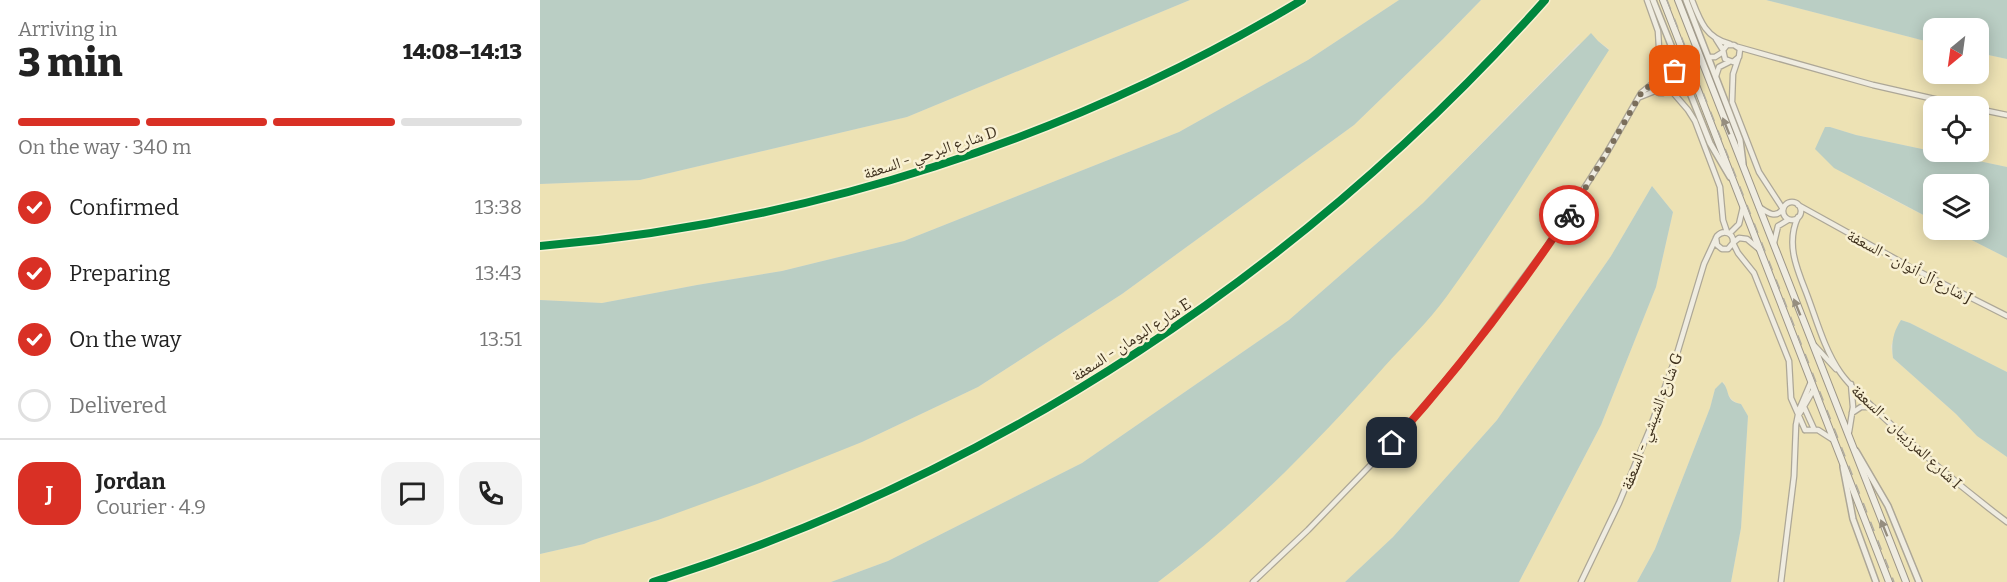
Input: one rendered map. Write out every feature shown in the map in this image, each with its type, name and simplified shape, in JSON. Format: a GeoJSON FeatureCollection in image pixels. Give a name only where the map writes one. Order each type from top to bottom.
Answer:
{"type":"FeatureCollection","features":[{"type":"Feature","properties":{"kind":"main road"},"geometry":{"type":"LineString","coordinates":[[1663,0],[1889,582]]}},
{"type":"Feature","properties":{"kind":"main road"},"geometry":{"type":"LineString","coordinates":[[1677,0],[1906,582]]}},
{"type":"Feature","properties":{"kind":"street","name":"شارع البرحي - السعفة D"},"geometry":{"type":"LineString","coordinates":[[540,246],[624,237],[728,220],[831,197],[933,167],[1032,132],[1129,91],[1203,55],[1302,0]]}},
{"type":"Feature","properties":{"kind":"street","name":"شارع البومان - السعفة E"},"geometry":{"type":"LineString","coordinates":[[653,582],[782,536],[906,482],[1025,421],[1149,345],[1250,274],[1362,183],[1460,91],[1545,0]]}},
{"type":"Feature","properties":{"kind":"street"},"geometry":{"type":"LineString","coordinates":[[1647,0],[1657,26],[1660,60],[1665,78],[1679,101],[1693,117],[1718,181],[1723,220],[1728,233],[1756,278],[1789,361],[1790,392],[1805,430]]}},
{"type":"Feature","properties":{"kind":"street"},"geometry":{"type":"LineString","coordinates":[[1653,0],[1713,151],[1732,179]]}},
{"type":"Feature","properties":{"kind":"street"},"geometry":{"type":"LineString","coordinates":[[1686,0],[1740,140],[1743,168]]}},
{"type":"Feature","properties":{"kind":"street"},"geometry":{"type":"LineString","coordinates":[[1692,0],[1702,26],[1716,39],[1724,57],[1730,62],[1733,74],[1732,102],[1759,172],[1783,209],[1783,214],[1789,220]]}},
{"type":"Feature","properties":{"kind":"street"},"geometry":{"type":"LineString","coordinates":[[1716,39],[1873,85],[1923,96]]}},
{"type":"Feature","properties":{"kind":"street"},"geometry":{"type":"LineString","coordinates":[[1709,57],[1715,57],[1730,44]]}},
{"type":"Feature","properties":{"kind":"street"},"geometry":{"type":"LineString","coordinates":[[1733,74],[1739,58],[1738,47]]}},
{"type":"Feature","properties":{"kind":"street"},"geometry":{"type":"LineString","coordinates":[[1716,76],[1719,67],[1757,52]]}},
{"type":"Feature","properties":{"kind":"street"},"geometry":{"type":"LineString","coordinates":[[1656,78],[1665,78],[1676,68],[1675,56]]}},
{"type":"Feature","properties":{"kind":"street"},"geometry":{"type":"LineString","coordinates":[[1253,582],[1308,531],[1384,452],[1462,361],[1548,245],[1606,154],[1643,90],[1653,84],[1660,60]]}},
{"type":"Feature","properties":{"kind":"street"},"geometry":{"type":"LineString","coordinates":[[1663,94],[1669,86],[1680,82],[1687,86]]}},
{"type":"Feature","properties":{"kind":"street"},"geometry":{"type":"LineString","coordinates":[[1653,84],[1655,91]]}},
{"type":"Feature","properties":{"kind":"street"},"geometry":{"type":"LineString","coordinates":[[1640,97],[1655,91],[1679,101]]}},
{"type":"Feature","properties":{"kind":"street"},"geometry":{"type":"LineString","coordinates":[[1989,111],[2007,115]]}},
{"type":"Feature","properties":{"kind":"street"},"geometry":{"type":"LineString","coordinates":[[1774,194],[1798,205],[1801,210],[1799,216]]}},
{"type":"Feature","properties":{"kind":"street"},"geometry":{"type":"LineString","coordinates":[[1759,207],[1773,215],[1778,214],[1790,202]]}},
{"type":"Feature","properties":{"kind":"street","name":"شارع آل أنوان - السعفة J"},"geometry":{"type":"LineString","coordinates":[[1798,205],[1926,276],[2007,316]]}},
{"type":"Feature","properties":{"kind":"street"},"geometry":{"type":"LineString","coordinates":[[1720,248],[1717,244],[1717,237],[1728,233],[1739,224],[1743,207]]}},
{"type":"Feature","properties":{"kind":"street"},"geometry":{"type":"LineString","coordinates":[[1774,245],[1778,226],[1799,216],[1815,214]]}},
{"type":"Feature","properties":{"kind":"street","name":"شارع المرزيبان - السعفة I"},"geometry":{"type":"LineString","coordinates":[[1799,216],[1793,234],[1792,248],[1795,266],[1827,347],[1840,373],[1944,472],[2007,522]]}},
{"type":"Feature","properties":{"kind":"street","name":"شارع الشيشي - السعفة G"},"geometry":{"type":"LineString","coordinates":[[1581,582],[1649,431],[1708,255],[1723,220]]}},
{"type":"Feature","properties":{"kind":"street","name":"شارع المرزيبان - السعفة I"},"geometry":{"type":"LineString","coordinates":[[1789,220],[1793,234]]}},
{"type":"Feature","properties":{"kind":"street"},"geometry":{"type":"LineString","coordinates":[[1726,249],[1741,238],[1747,238],[1760,250]]}},
{"type":"Feature","properties":{"kind":"street"},"geometry":{"type":"LineString","coordinates":[[1708,255],[1720,248],[1743,259]]}},
{"type":"Feature","properties":{"kind":"street"},"geometry":{"type":"LineString","coordinates":[[1812,342],[1840,373]]}},
{"type":"Feature","properties":{"kind":"street"},"geometry":{"type":"LineString","coordinates":[[1851,384],[1853,401],[1849,440],[1882,493],[1919,582]]}},
{"type":"Feature","properties":{"kind":"street"},"geometry":{"type":"LineString","coordinates":[[1798,414],[1813,385]]}},
{"type":"Feature","properties":{"kind":"street"},"geometry":{"type":"LineString","coordinates":[[1797,445],[1795,430],[1798,414],[1813,385]]}},
{"type":"Feature","properties":{"kind":"street"},"geometry":{"type":"LineString","coordinates":[[1804,406],[1814,429]]}},
{"type":"Feature","properties":{"kind":"street"},"geometry":{"type":"LineString","coordinates":[[1852,413],[1861,407],[1874,407]]}},
{"type":"Feature","properties":{"kind":"street"},"geometry":{"type":"LineString","coordinates":[[1781,582],[1800,435],[1805,430],[1814,429],[1823,432],[1833,440]]}},
{"type":"Feature","properties":{"kind":"street"},"geometry":{"type":"LineString","coordinates":[[1843,463],[1845,487],[1853,519],[1876,582]]}},
{"type":"Feature","properties":{"kind":"sand"},"geometry":{"type":"Polygon","coordinates":[[[1190,0],[1399,0],[1308,60],[1179,132],[904,241],[782,271],[602,303],[540,300],[540,184],[640,180],[907,117],[1190,0]]]}},
{"type":"Feature","properties":{"kind":"sand"},"geometry":{"type":"Polygon","coordinates":[[[1481,0],[1766,0],[1923,40],[1923,84],[1989,84],[1989,55],[2007,59],[2007,167],[1983,162],[1989,162],[1989,96],[1923,96],[1923,150],[1830,127],[1866,186],[1923,215],[1923,240],[1972,240],[2007,258],[2007,372],[1901,320],[1891,346],[1893,358],[1956,414],[1977,436],[2007,457],[2007,582],[1731,582],[1741,528],[1748,416],[1741,404],[1729,396],[1724,382],[1715,389],[1710,408],[1655,549],[1637,582],[1519,582],[1601,425],[1656,287],[1673,212],[1652,186],[1611,256],[1497,420],[1393,537],[1345,582],[1158,582],[1183,563],[1609,49],[1598,41],[1578,44],[1423,203],[1289,320],[1082,463],[888,561],[831,582],[540,582],[540,554],[584,544],[658,520],[862,442],[978,387],[1122,294],[1354,125],[1481,0]]]}},
{"type":"Feature","properties":{"kind":"shaded area"},"geometry":{"type":"Polygon","coordinates":[[[540,0],[1190,0],[907,117],[640,180],[540,184],[540,0]]]}},
{"type":"Feature","properties":{"kind":"shaded area"},"geometry":{"type":"Polygon","coordinates":[[[1399,0],[1481,0],[1354,125],[1122,294],[978,387],[862,442],[757,484],[584,544],[540,554],[540,300],[602,303],[782,271],[904,241],[1179,132],[1308,60],[1399,0]]]}},
{"type":"Feature","properties":{"kind":"shaded area"},"geometry":{"type":"Polygon","coordinates":[[[1766,0],[2007,0],[2007,59],[1989,55],[1989,18],[1923,18],[1923,40],[1766,0]]]}},
{"type":"Feature","properties":{"kind":"shaded area"},"geometry":{"type":"Polygon","coordinates":[[[1591,33],[1609,50],[1510,205],[1440,305],[1331,425],[1277,480],[1219,533],[1158,582],[831,582],[888,561],[1082,463],[1289,320],[1423,203],[1591,33]]]}},
{"type":"Feature","properties":{"kind":"shaded area"},"geometry":{"type":"Polygon","coordinates":[[[1825,127],[1830,127],[1923,149],[1923,162],[1983,162],[2007,167],[2007,258],[1972,240],[1989,240],[1989,174],[1923,174],[1923,215],[1834,168],[1815,149],[1825,127]]]}},
{"type":"Feature","properties":{"kind":"shaded area"},"geometry":{"type":"Polygon","coordinates":[[[1652,186],[1673,212],[1656,287],[1601,425],[1519,582],[1345,582],[1393,537],[1497,420],[1611,256],[1652,186]]]}},
{"type":"Feature","properties":{"kind":"shaded area"},"geometry":{"type":"Polygon","coordinates":[[[1901,320],[2007,372],[2007,457],[1977,436],[1956,414],[1893,358],[1893,338],[1901,320]]]}},
{"type":"Feature","properties":{"kind":"shaded area"},"geometry":{"type":"Polygon","coordinates":[[[1722,382],[1730,398],[1741,404],[1748,416],[1741,528],[1731,582],[1637,582],[1655,549],[1710,408],[1715,389],[1722,382]]]}},
{"type":"Feature","properties":{"kind":"railway"},"geometry":{"type":"LineString","coordinates":[[1667,0],[1894,582]]}},
{"type":"Feature","properties":{"kind":"cycle path"},"geometry":{"type":"LineString","coordinates":[[540,246],[640,235],[740,217],[838,195],[935,166],[1030,133],[1123,94],[1214,50],[1302,0]]}},
{"type":"Feature","properties":{"kind":"cycle path"},"geometry":{"type":"LineString","coordinates":[[653,582],[780,537],[904,483],[1023,421],[1138,351],[1248,274],[1353,189],[1452,98],[1545,0]]}},
{"type":"Feature","properties":{"kind":"way so far"},"geometry":{"type":"LineString","coordinates":[[1569,215],[1643,90],[1653,84],[1656,78],[1666,78],[1675,71]]}},
{"type":"Feature","properties":{"kind":"route"},"geometry":{"type":"LineString","coordinates":[[1392,443],[1485,333],[1569,215]]}}]}
